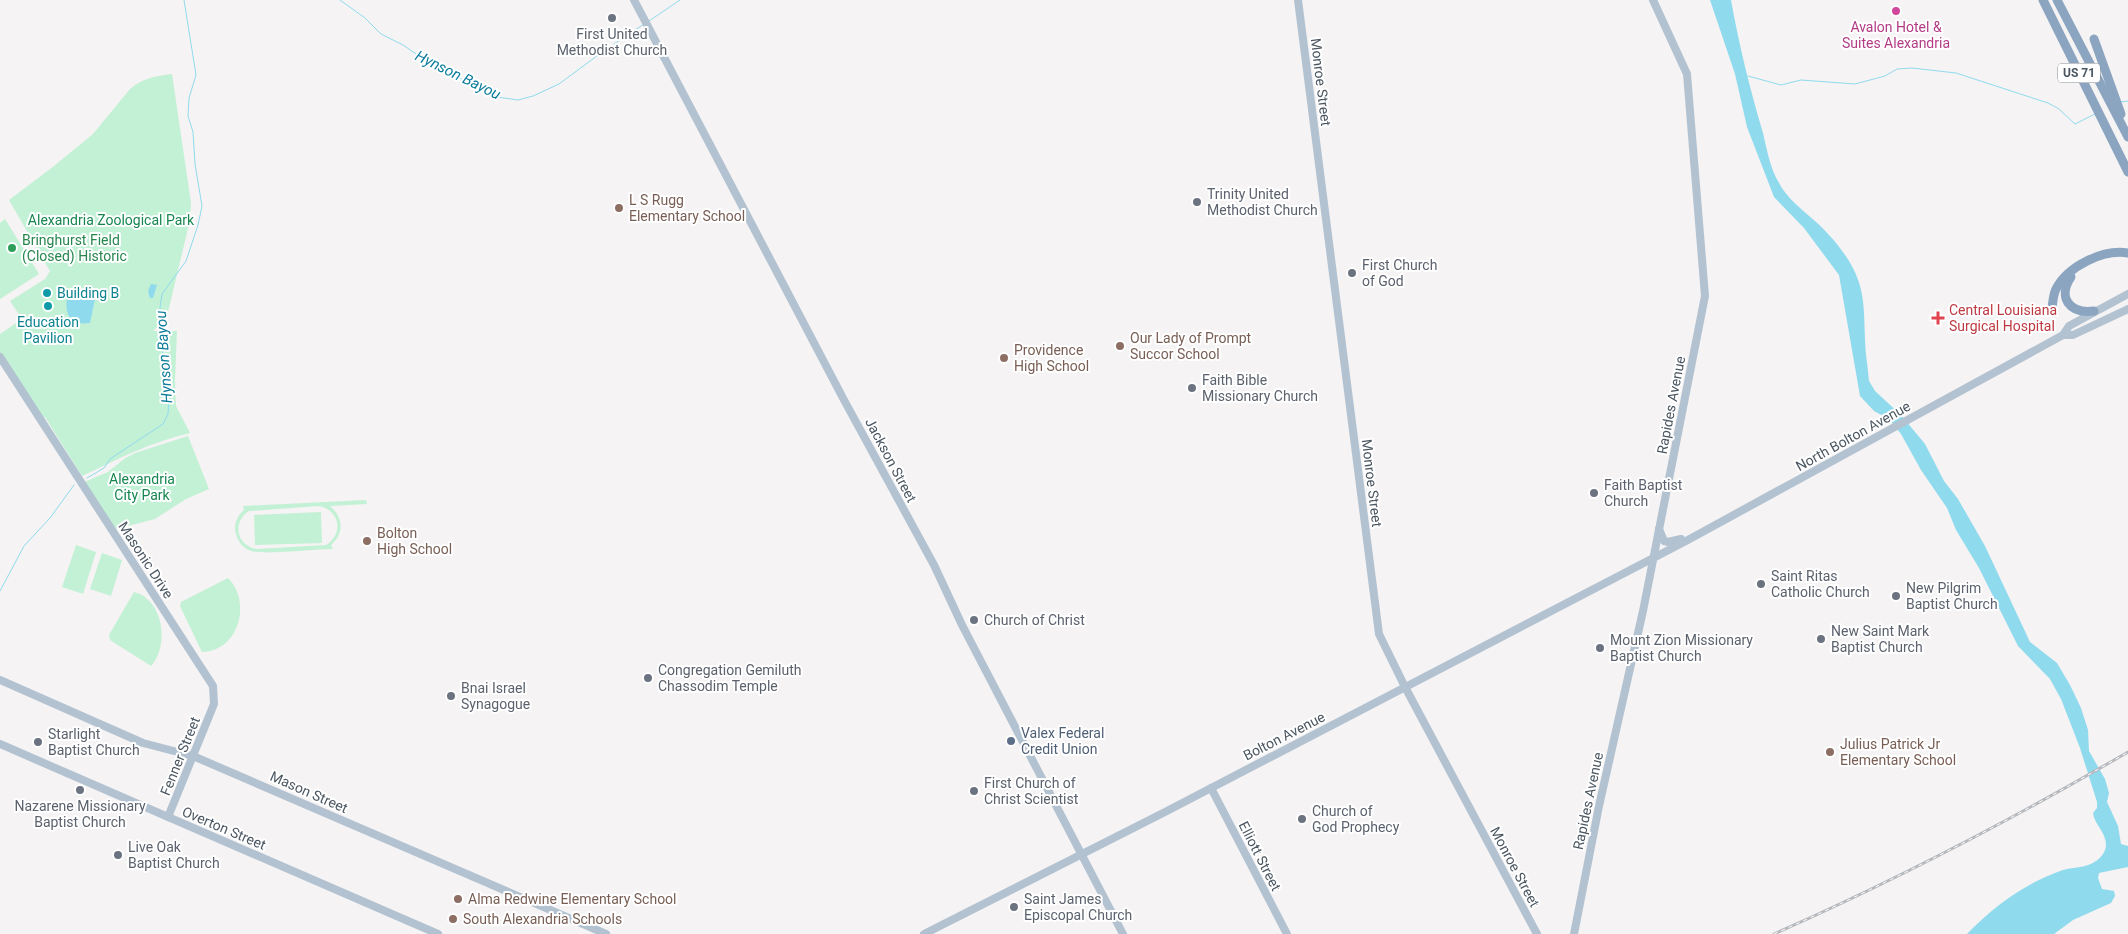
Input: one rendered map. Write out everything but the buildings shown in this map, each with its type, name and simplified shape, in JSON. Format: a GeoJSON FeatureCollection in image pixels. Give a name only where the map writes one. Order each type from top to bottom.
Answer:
{"type":"FeatureCollection","features":[{"type":"Feature","properties":{"kind":"highway","name":"US 71"},"geometry":{"type":"LineString","coordinates":[[2043,0],[2128,172]]}},
{"type":"Feature","properties":{"kind":"highway","name":"US 71"},"geometry":{"type":"LineString","coordinates":[[2057,0],[2128,136]]}},
{"type":"Feature","properties":{"kind":"highway"},"geometry":{"type":"LineString","coordinates":[[2094,39],[2128,136]]}},
{"type":"Feature","properties":{"kind":"highway"},"geometry":{"type":"LineString","coordinates":[[2052,308],[2057,287],[2079,266],[2106,253],[2128,253]]}},
{"type":"Feature","properties":{"kind":"highway"},"geometry":{"type":"LineString","coordinates":[[2079,266],[2066,285],[2065,296],[2067,301],[2078,311],[2094,311]]}},
{"type":"Feature","properties":{"kind":"main road","name":"Jackson Street"},"geometry":{"type":"LineString","coordinates":[[634,0],[844,400],[934,565],[962,625],[1123,934]]}},
{"type":"Feature","properties":{"kind":"main road","name":"Monroe Street"},"geometry":{"type":"LineString","coordinates":[[1298,0],[1378,624],[1383,643],[1405,687],[1536,934]]}},
{"type":"Feature","properties":{"kind":"main road","name":"Rapides Avenue"},"geometry":{"type":"LineString","coordinates":[[1574,934],[1599,806],[1640,626],[1706,288],[1692,150],[1687,74],[1653,0]]}},
{"type":"Feature","properties":{"kind":"main road","name":"North Bolton Avenue"},"geometry":{"type":"LineString","coordinates":[[1654,556],[1686,541],[2063,335],[2069,326],[2128,294]]}},
{"type":"Feature","properties":{"kind":"main road","name":"North Bolton Avenue"},"geometry":{"type":"LineString","coordinates":[[2063,335],[2073,335],[2128,309]]}},
{"type":"Feature","properties":{"kind":"main road","name":"Masonic Drive"},"geometry":{"type":"LineString","coordinates":[[0,357],[213,686],[214,704]]}},
{"type":"Feature","properties":{"kind":"main road"},"geometry":{"type":"LineString","coordinates":[[1659,529],[1662,538],[1668,542],[1679,538],[1686,541]]}},
{"type":"Feature","properties":{"kind":"main road","name":"Bolton Avenue"},"geometry":{"type":"LineString","coordinates":[[924,934],[1211,788],[1654,556]]}},
{"type":"Feature","properties":{"kind":"main road","name":"Mason Street"},"geometry":{"type":"LineString","coordinates":[[0,680],[143,743],[193,756],[606,934]]}},
{"type":"Feature","properties":{"kind":"main road","name":"Fenner Street"},"geometry":{"type":"LineString","coordinates":[[168,817],[214,704]]}},
{"type":"Feature","properties":{"kind":"main road","name":"Overton Street"},"geometry":{"type":"LineString","coordinates":[[0,744],[438,934]]}},
{"type":"Feature","properties":{"kind":"main road","name":"Elliott Street"},"geometry":{"type":"LineString","coordinates":[[1211,788],[1287,934]]}},
{"type":"Feature","properties":{"kind":"green space","name":"Alexandria Zoological Park"},"geometry":{"type":"Polygon","coordinates":[[[172,74],[191,203],[190,220],[168,312],[162,323],[153,331],[177,331],[176,406],[190,433],[148,446],[82,476],[45,417],[42,419],[0,356],[0,334],[22,319],[10,301],[45,279],[50,271],[9,200],[93,134],[130,89],[150,78],[172,74]]]}},
{"type":"Feature","properties":{"kind":"green space","name":"Bringhurst Field (Closed) Historic"},"geometry":{"type":"Polygon","coordinates":[[[5,219],[39,274],[0,299],[0,223],[5,219]]]}},
{"type":"Feature","properties":{"kind":"green space","name":"Alexandria City Park"},"geometry":{"type":"Polygon","coordinates":[[[188,436],[209,489],[186,499],[155,519],[112,530],[82,483],[108,472],[135,453],[188,436]]]}},
{"type":"Feature","properties":{"kind":"green space"},"geometry":{"type":"Polygon","coordinates":[[[366,500],[367,504],[330,506],[338,515],[341,525],[339,535],[331,545],[333,549],[268,552],[251,551],[238,540],[235,524],[239,515],[244,510],[243,506],[366,500]],[[319,506],[249,511],[240,521],[239,533],[244,543],[257,549],[326,545],[335,535],[337,523],[335,517],[326,508],[319,506]]]}},
{"type":"Feature","properties":{"kind":"green space"},"geometry":{"type":"Polygon","coordinates":[[[321,512],[322,543],[255,545],[254,515],[321,512]]]}},
{"type":"Feature","properties":{"kind":"green space"},"geometry":{"type":"Polygon","coordinates":[[[76,545],[96,552],[83,594],[62,587],[76,545]]]}},
{"type":"Feature","properties":{"kind":"green space"},"geometry":{"type":"Polygon","coordinates":[[[102,553],[122,560],[111,596],[90,589],[102,553]]]}},
{"type":"Feature","properties":{"kind":"green space"},"geometry":{"type":"Polygon","coordinates":[[[228,578],[235,588],[239,600],[238,624],[233,634],[225,643],[215,650],[202,652],[180,606],[181,602],[228,578]]]}},
{"type":"Feature","properties":{"kind":"green space"},"geometry":{"type":"Polygon","coordinates":[[[134,592],[144,596],[152,604],[160,624],[162,635],[160,647],[157,657],[151,666],[110,640],[109,635],[134,592]]]}},
{"type":"Feature","properties":{"kind":"water"},"geometry":{"type":"Polygon","coordinates":[[[1710,0],[1731,0],[1749,83],[1769,159],[1776,177],[1789,197],[1834,240],[1855,272],[1863,299],[1865,349],[1869,381],[1875,391],[1901,415],[1925,444],[1944,481],[1958,499],[1985,546],[2030,642],[2057,663],[2081,708],[2088,730],[2089,751],[2105,779],[2109,793],[2107,802],[2118,826],[2121,844],[2128,846],[2128,867],[2099,873],[2098,878],[2102,889],[2114,891],[2115,896],[2111,903],[2073,920],[2054,934],[1967,934],[2011,896],[2049,875],[2092,863],[2103,854],[2106,847],[2105,840],[2093,813],[2097,808],[2097,802],[2080,748],[2061,699],[2050,679],[2018,646],[1979,568],[1956,530],[1947,508],[1921,470],[1901,434],[1889,419],[1874,411],[1860,396],[1839,275],[1804,228],[1774,197],[1747,127],[1735,74],[1710,0]]]}},
{"type":"Feature","properties":{"kind":"water"},"geometry":{"type":"Polygon","coordinates":[[[151,284],[157,285],[153,298],[150,298],[148,291],[151,284]]]}},
{"type":"Feature","properties":{"kind":"water"},"geometry":{"type":"Polygon","coordinates":[[[75,293],[95,299],[90,323],[77,322],[68,313],[67,296],[75,293]]]}},
{"type":"Feature","properties":{"kind":"waterway","name":"Hynson Bayou"},"geometry":{"type":"LineString","coordinates":[[87,478],[104,468],[110,459],[163,424],[168,414],[169,396],[163,365],[160,307],[162,294],[186,261],[202,206],[195,164],[193,132],[188,116],[189,98],[196,75],[184,0]]}},
{"type":"Feature","properties":{"kind":"waterway","name":"Hynson Bayou"},"geometry":{"type":"LineString","coordinates":[[340,0],[365,18],[381,34],[403,45],[428,62],[497,97],[518,100],[533,96],[559,84],[609,47]]}},
{"type":"Feature","properties":{"kind":"waterway","name":"Hynson Bayou"},"geometry":{"type":"LineString","coordinates":[[649,21],[680,0]]}},
{"type":"Feature","properties":{"kind":"waterway","name":"Hynson Bayou"},"geometry":{"type":"LineString","coordinates":[[614,44],[644,24]]}},
{"type":"Feature","properties":{"kind":"waterway"},"geometry":{"type":"LineString","coordinates":[[1748,76],[1781,85],[1801,80],[1855,84],[1885,76],[1897,69],[1912,68],[1956,73],[2048,103],[2059,109],[2075,124],[2095,114]]}},
{"type":"Feature","properties":{"kind":"waterway"},"geometry":{"type":"LineString","coordinates":[[2121,102],[2128,101]]}},
{"type":"Feature","properties":{"kind":"waterway","name":"Hynson Bayou"},"geometry":{"type":"LineString","coordinates":[[0,591],[24,546],[50,518],[74,485]]}},
{"type":"Feature","properties":{"kind":"railway"},"geometry":{"type":"LineString","coordinates":[[1774,934],[1954,848],[2128,752]]}},
{"type":"Feature","properties":{"kind":"place","name":"Avalon Hotel & Suites Alexandria"},"geometry":{"type":"Point","coordinates":[1896,11]}},
{"type":"Feature","properties":{"kind":"place","name":"First United Methodist Church"},"geometry":{"type":"Point","coordinates":[612,18]}},
{"type":"Feature","properties":{"kind":"place","name":"Trinity United Methodist Church"},"geometry":{"type":"Point","coordinates":[1197,202]}},
{"type":"Feature","properties":{"kind":"place","name":"L S Rugg Elementary School"},"geometry":{"type":"Point","coordinates":[619,208]}},
{"type":"Feature","properties":{"kind":"place","name":"Bringhurst Field (Closed) Historic"},"geometry":{"type":"Point","coordinates":[12,248]}},
{"type":"Feature","properties":{"kind":"place","name":"First Church of God"},"geometry":{"type":"Point","coordinates":[1352,273]}},
{"type":"Feature","properties":{"kind":"place","name":"Building B"},"geometry":{"type":"Point","coordinates":[47,293]}},
{"type":"Feature","properties":{"kind":"place","name":"Education Pavilion"},"geometry":{"type":"Point","coordinates":[48,306]}},
{"type":"Feature","properties":{"kind":"place","name":"Central Louisiana Surgical Hospital"},"geometry":{"type":"Point","coordinates":[1938,318]}},
{"type":"Feature","properties":{"kind":"place","name":"Our Lady of Prompt Succor School"},"geometry":{"type":"Point","coordinates":[1120,346]}},
{"type":"Feature","properties":{"kind":"place","name":"Providence High School"},"geometry":{"type":"Point","coordinates":[1004,358]}},
{"type":"Feature","properties":{"kind":"place","name":"Faith Bible Missionary Church"},"geometry":{"type":"Point","coordinates":[1192,388]}},
{"type":"Feature","properties":{"kind":"place","name":"Faith Baptist Church"},"geometry":{"type":"Point","coordinates":[1594,493]}},
{"type":"Feature","properties":{"kind":"place","name":"Bolton High School"},"geometry":{"type":"Point","coordinates":[367,541]}},
{"type":"Feature","properties":{"kind":"place","name":"Saint Ritas Catholic Church"},"geometry":{"type":"Point","coordinates":[1761,584]}},
{"type":"Feature","properties":{"kind":"place","name":"New Pilgrim Baptist Church"},"geometry":{"type":"Point","coordinates":[1896,596]}},
{"type":"Feature","properties":{"kind":"place","name":"Church of Christ"},"geometry":{"type":"Point","coordinates":[974,620]}},
{"type":"Feature","properties":{"kind":"place","name":"New Saint Mark Baptist Church"},"geometry":{"type":"Point","coordinates":[1821,639]}},
{"type":"Feature","properties":{"kind":"place","name":"Mount Zion Missionary Baptist Church"},"geometry":{"type":"Point","coordinates":[1600,648]}},
{"type":"Feature","properties":{"kind":"place","name":"Congregation Gemiluth Chassodim Temple"},"geometry":{"type":"Point","coordinates":[648,678]}},
{"type":"Feature","properties":{"kind":"place","name":"Bnai Israel Synagogue"},"geometry":{"type":"Point","coordinates":[451,696]}},
{"type":"Feature","properties":{"kind":"place","name":"Valex Federal Credit Union"},"geometry":{"type":"Point","coordinates":[1011,741]}},
{"type":"Feature","properties":{"kind":"place","name":"Starlight Baptist Church"},"geometry":{"type":"Point","coordinates":[38,742]}},
{"type":"Feature","properties":{"kind":"place","name":"Julius Patrick Jr Elementary School"},"geometry":{"type":"Point","coordinates":[1830,752]}},
{"type":"Feature","properties":{"kind":"place","name":"Nazarene Missionary Baptist Church"},"geometry":{"type":"Point","coordinates":[80,790]}},
{"type":"Feature","properties":{"kind":"place","name":"First Church of Christ Scientist"},"geometry":{"type":"Point","coordinates":[974,791]}},
{"type":"Feature","properties":{"kind":"place","name":"Church of God Prophecy"},"geometry":{"type":"Point","coordinates":[1302,819]}},
{"type":"Feature","properties":{"kind":"place","name":"Live Oak Baptist Church"},"geometry":{"type":"Point","coordinates":[118,855]}},
{"type":"Feature","properties":{"kind":"place","name":"Alma Redwine Elementary School"},"geometry":{"type":"Point","coordinates":[458,899]}},
{"type":"Feature","properties":{"kind":"place","name":"Saint James Episcopal Church"},"geometry":{"type":"Point","coordinates":[1014,907]}},
{"type":"Feature","properties":{"kind":"place","name":"South Alexandria Schools"},"geometry":{"type":"Point","coordinates":[453,919]}}]}
